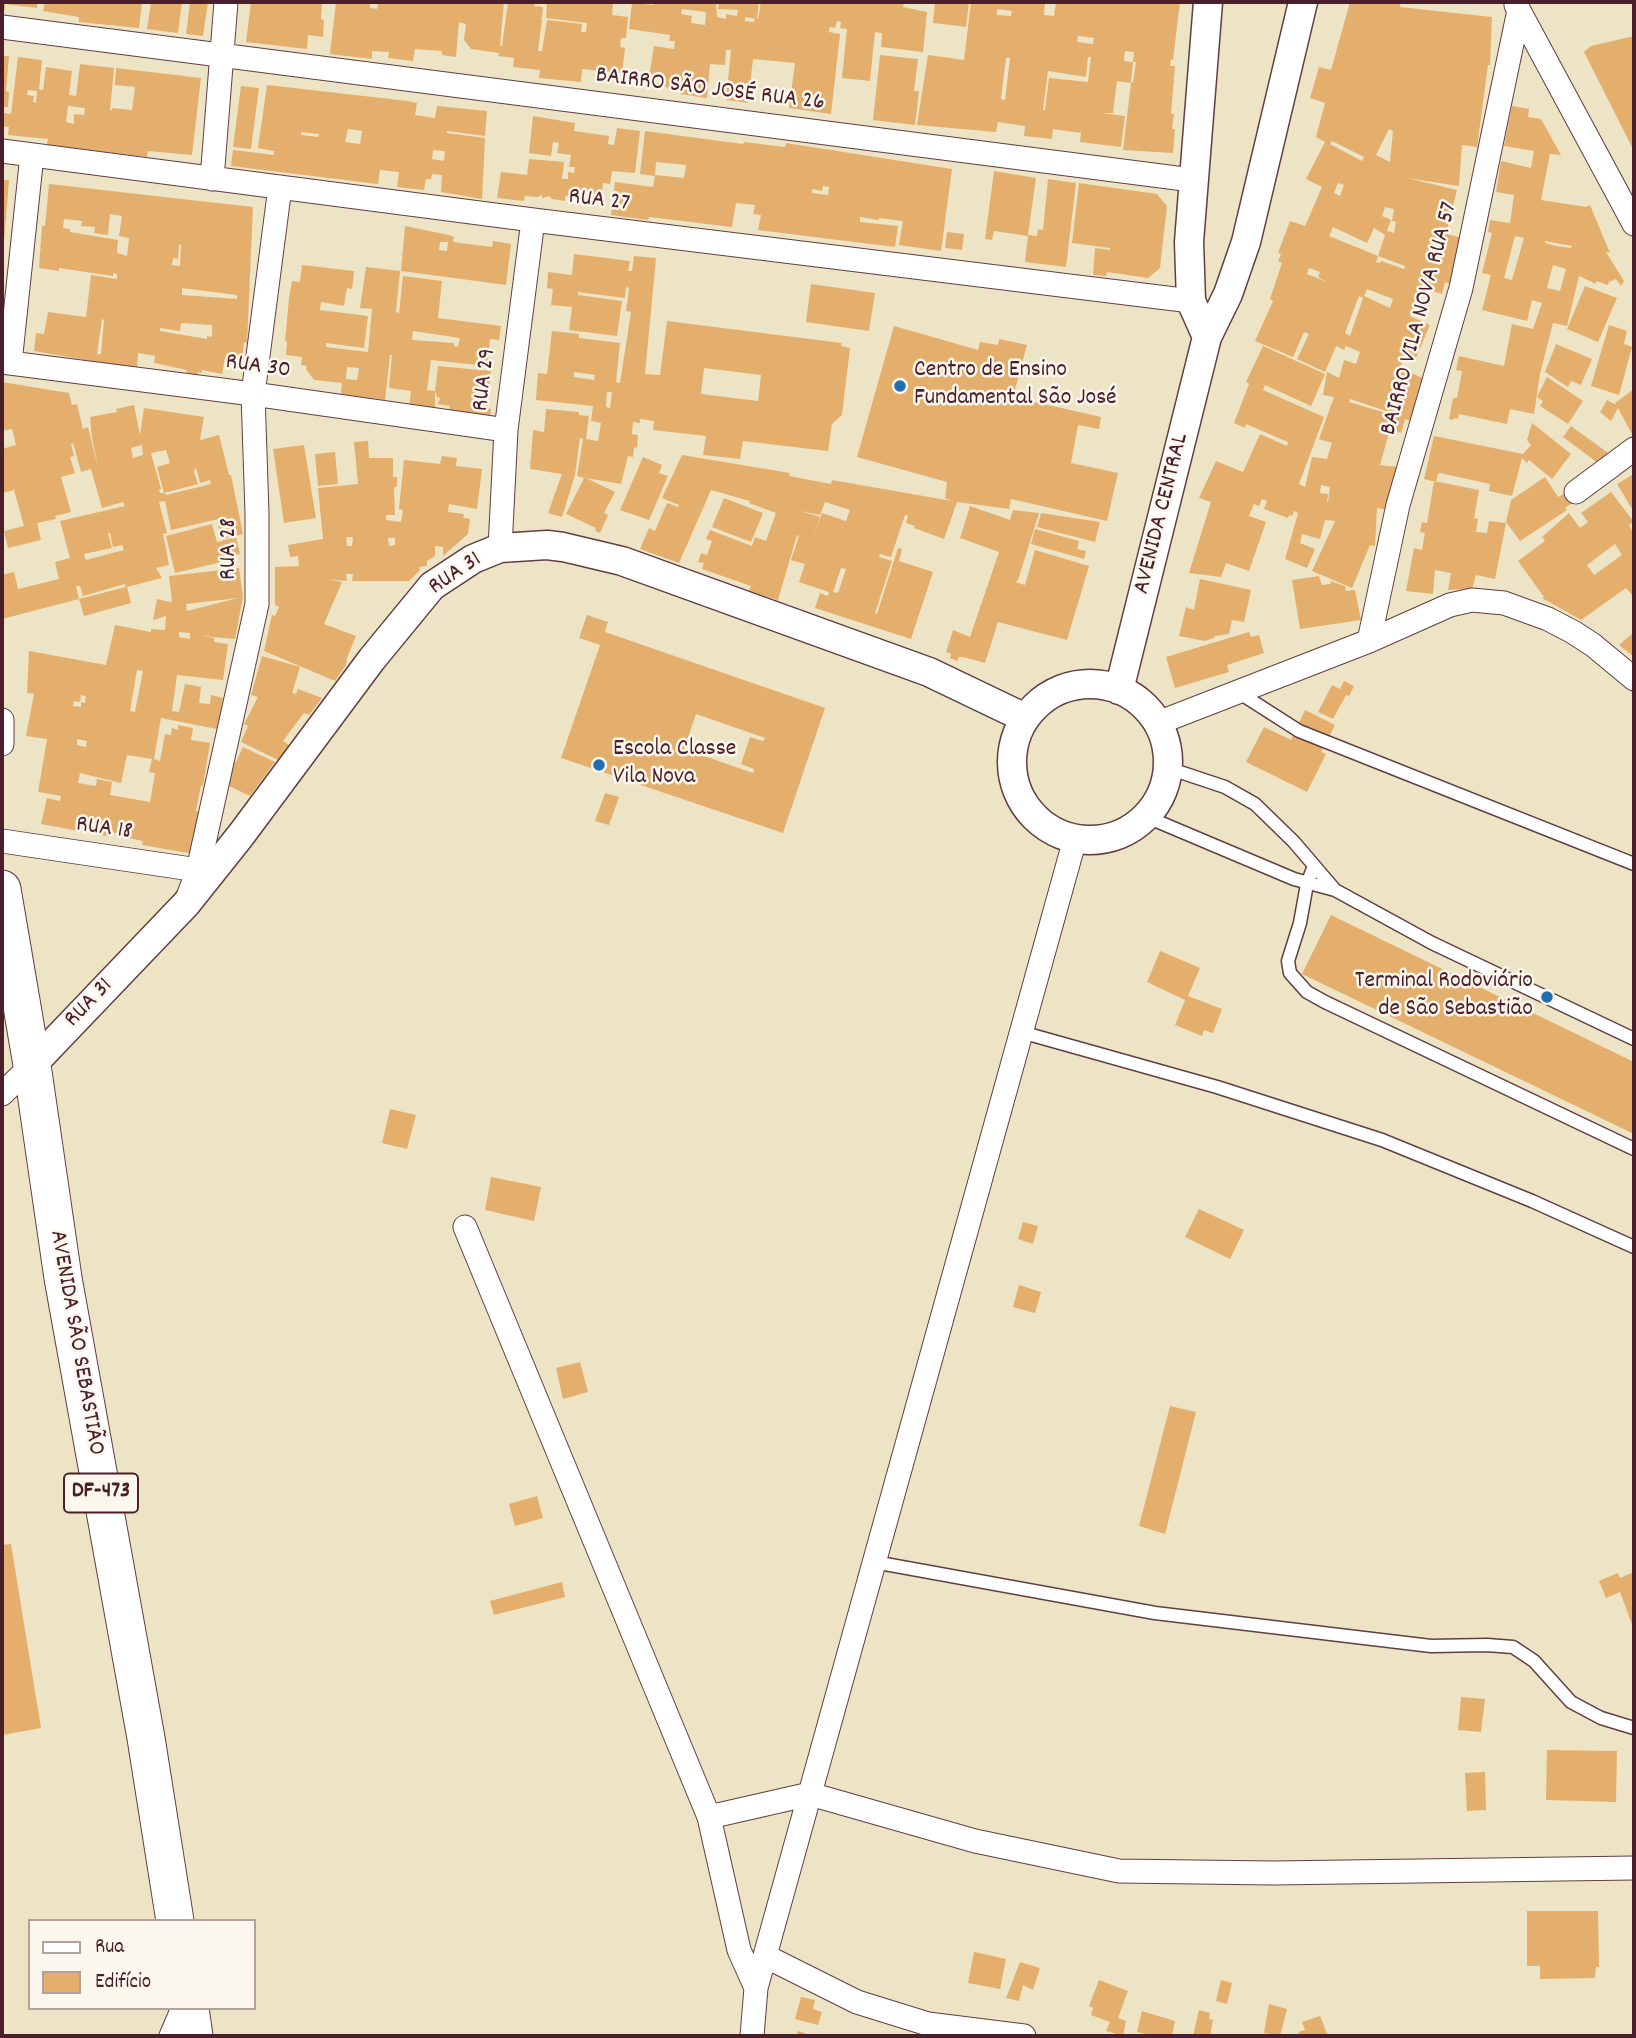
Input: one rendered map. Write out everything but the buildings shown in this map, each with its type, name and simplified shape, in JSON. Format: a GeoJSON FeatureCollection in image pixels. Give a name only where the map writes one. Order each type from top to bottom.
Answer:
{"type":"FeatureCollection","features":[{"type":"Feature","properties":{"kind":"main road","name":"AVENIDA SÃO SEBASTIÃO"},"geometry":{"type":"LineString","coordinates":[[2,889],[32,1065],[62,1278],[146,1738],[175,1919]]}},
{"type":"Feature","properties":{"kind":"main road"},"geometry":{"type":"LineString","coordinates":[[190,2010],[194,2036]]}},
{"type":"Feature","properties":{"kind":"street"},"geometry":{"type":"LineString","coordinates":[[212,179],[226,2]]}},
{"type":"Feature","properties":{"kind":"street"},"geometry":{"type":"LineString","coordinates":[[1207,337],[1191,301],[1188,242],[1208,2]]}},
{"type":"Feature","properties":{"kind":"street","name":"AVENIDA CENTRAL"},"geometry":{"type":"LineString","coordinates":[[1119,690],[1207,337],[1228,294],[1246,242],[1303,2]]}},
{"type":"Feature","properties":{"kind":"street"},"geometry":{"type":"LineString","coordinates":[[1517,6],[1634,224]]}},
{"type":"Feature","properties":{"kind":"street","name":"BAIRRO VILA NOVA RUA 57"},"geometry":{"type":"LineString","coordinates":[[1369,641],[1398,505],[1461,288],[1517,6]]}},
{"type":"Feature","properties":{"kind":"street","name":"BAIRRO SÃO JOSÉ RUA 26"},"geometry":{"type":"LineString","coordinates":[[2,27],[1192,180]]}},
{"type":"Feature","properties":{"kind":"street","name":"RUA 27"},"geometry":{"type":"LineString","coordinates":[[2,151],[1191,301]]}},
{"type":"Feature","properties":{"kind":"street"},"geometry":{"type":"LineString","coordinates":[[6,363],[32,155]]}},
{"type":"Feature","properties":{"kind":"street","name":"RUA 28"},"geometry":{"type":"LineString","coordinates":[[186,904],[198,870],[257,604],[253,394],[280,187]]}},
{"type":"Feature","properties":{"kind":"street","name":"RUA 29"},"geometry":{"type":"LineString","coordinates":[[500,548],[506,430],[533,220]]}},
{"type":"Feature","properties":{"kind":"street","name":"RUA 30"},"geometry":{"type":"LineString","coordinates":[[6,363],[506,430]]}},
{"type":"Feature","properties":{"kind":"street"},"geometry":{"type":"LineString","coordinates":[[1576,492],[1634,449]]}},
{"type":"Feature","properties":{"kind":"street","name":"RUA 31"},"geometry":{"type":"LineString","coordinates":[[32,1065],[186,904],[372,659],[432,586],[473,559],[500,548],[547,545],[622,561],[917,668],[1025,718]]}},
{"type":"Feature","properties":{"kind":"street"},"geometry":{"type":"LineString","coordinates":[[1158,723],[1369,641],[1450,605],[1472,600],[1489,600],[1522,608],[1573,632],[1634,679]]}},
{"type":"Feature","properties":{"kind":"street"},"geometry":{"type":"LineString","coordinates":[[1093,684],[1119,690],[1141,703],[1158,723],[1166,744],[1168,768],[1162,794],[1147,817],[1114,837],[1075,839],[1052,831],[1032,816],[1019,795],[1013,776],[1012,756],[1016,737],[1025,718],[1043,699],[1067,688],[1093,684]]}},
{"type":"Feature","properties":{"kind":"street"},"geometry":{"type":"LineString","coordinates":[[2,720],[2,744]]}},
{"type":"Feature","properties":{"kind":"street"},"geometry":{"type":"LineString","coordinates":[[752,2036],[756,1988],[1075,839]]}},
{"type":"Feature","properties":{"kind":"street","name":"RUA 18"},"geometry":{"type":"LineString","coordinates":[[2,841],[198,870]]}},
{"type":"Feature","properties":{"kind":"street"},"geometry":{"type":"LineString","coordinates":[[2,1094],[32,1065]]}},
{"type":"Feature","properties":{"kind":"street"},"geometry":{"type":"LineString","coordinates":[[465,1227],[709,1817],[739,1950],[756,1988]]}},
{"type":"Feature","properties":{"kind":"street"},"geometry":{"type":"LineString","coordinates":[[709,1817],[810,1794],[975,1841],[1119,1871],[1273,1873],[1634,1868]]}},
{"type":"Feature","properties":{"kind":"street"},"geometry":{"type":"LineString","coordinates":[[765,1956],[857,2002],[928,2024],[1024,2036]]}},
{"type":"Feature","properties":{"kind":"street"},"geometry":{"type":"LineString","coordinates":[[172,2036],[182,2010]]}},
{"type":"Feature","properties":{"kind":"lane"},"geometry":{"type":"LineString","coordinates":[[1237,692],[1299,731],[1634,864]]}},
{"type":"Feature","properties":{"kind":"lane"},"geometry":{"type":"LineString","coordinates":[[1168,768],[1225,787],[1255,804],[1294,842],[1335,890]]}},
{"type":"Feature","properties":{"kind":"lane"},"geometry":{"type":"LineString","coordinates":[[1147,817],[1307,884],[1335,890],[1432,943],[1634,1039]]}},
{"type":"Feature","properties":{"kind":"lane"},"geometry":{"type":"LineString","coordinates":[[1314,866],[1307,884],[1288,965],[1293,977],[1307,992],[1634,1149]]}},
{"type":"Feature","properties":{"kind":"lane"},"geometry":{"type":"LineString","coordinates":[[1021,1032],[1217,1087],[1382,1140],[1532,1201],[1634,1247]]}},
{"type":"Feature","properties":{"kind":"lane"},"geometry":{"type":"LineString","coordinates":[[874,1562],[1155,1614],[1431,1646],[1513,1647],[1534,1661],[1571,1702],[1601,1718],[1634,1728]]}},
{"type":"Feature","properties":{"kind":"place","name":"Centro de Ensino Fundamental São José"},"geometry":{"type":"Point","coordinates":[900,386]}},
{"type":"Feature","properties":{"kind":"place","name":"Escola Classe Vila Nova"},"geometry":{"type":"Point","coordinates":[599,765]}},
{"type":"Feature","properties":{"kind":"place","name":"Terminal Rodoviário de São Sebastião"},"geometry":{"type":"Point","coordinates":[1547,997]}}]}
